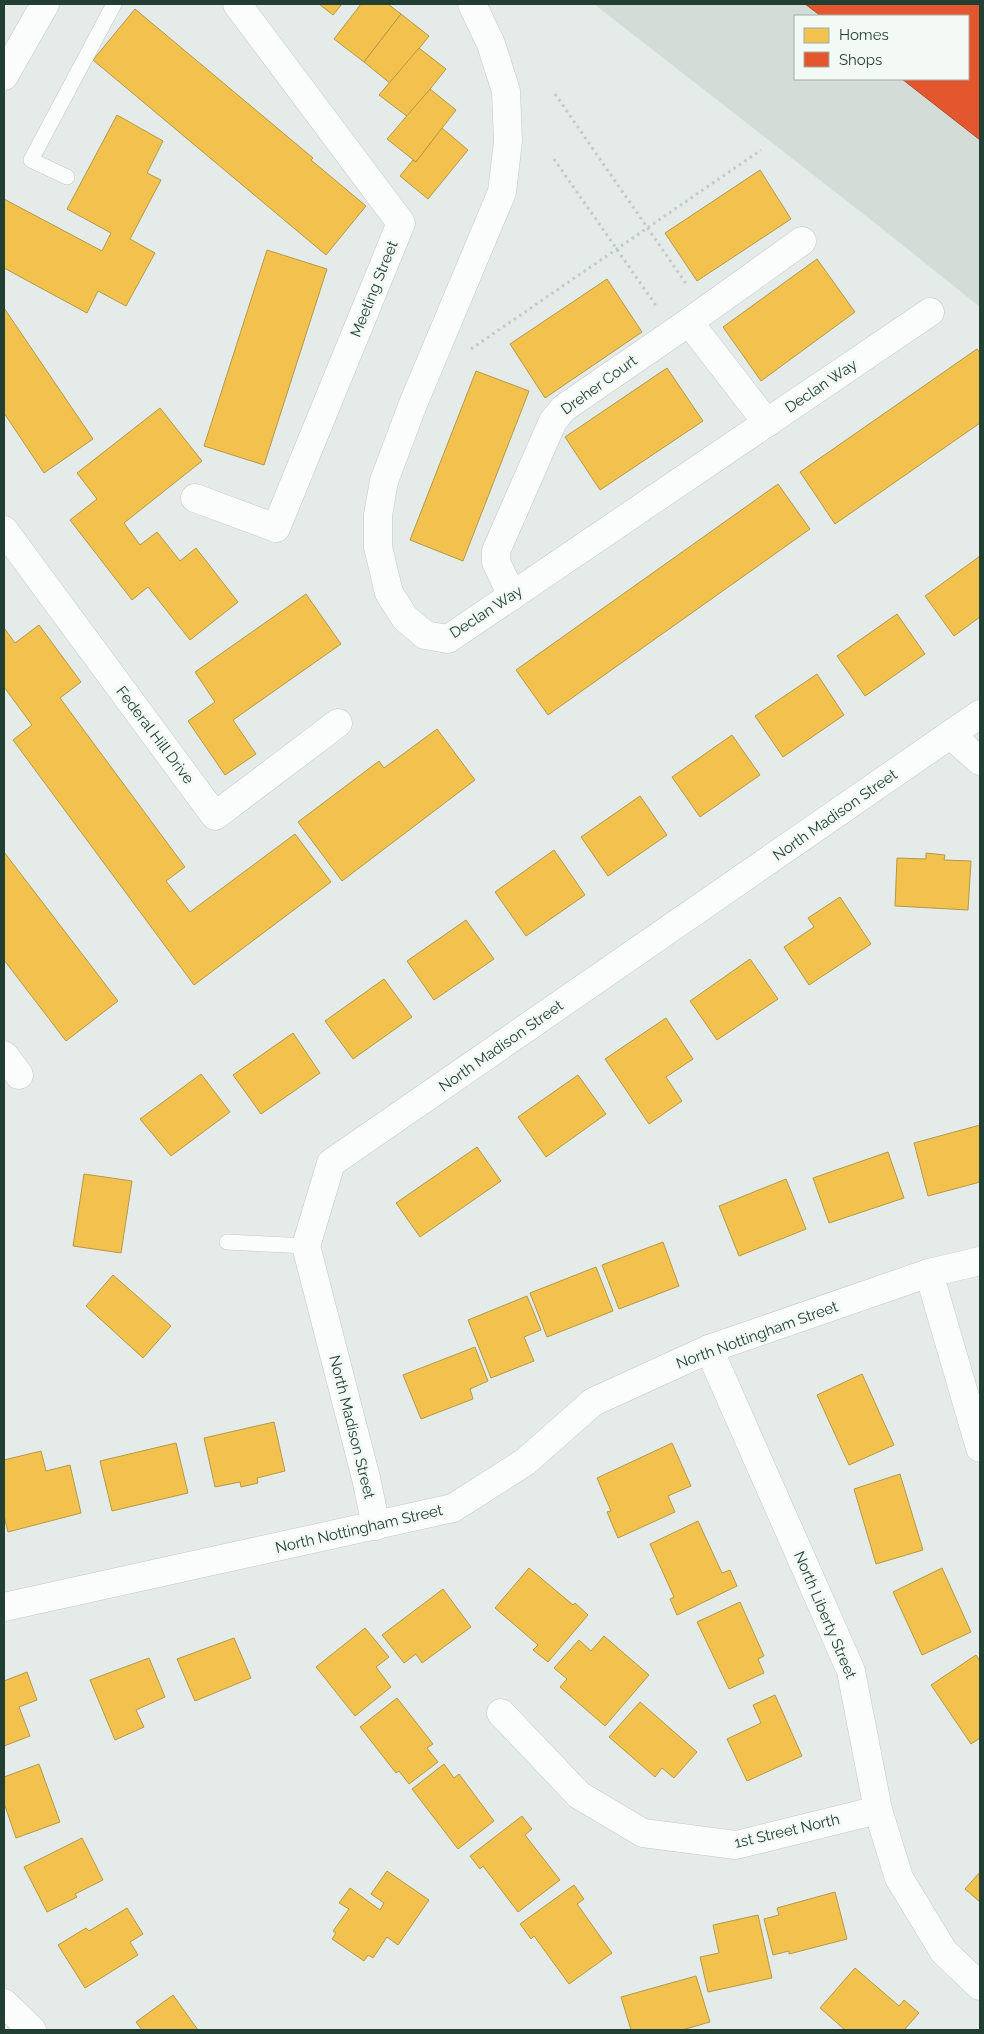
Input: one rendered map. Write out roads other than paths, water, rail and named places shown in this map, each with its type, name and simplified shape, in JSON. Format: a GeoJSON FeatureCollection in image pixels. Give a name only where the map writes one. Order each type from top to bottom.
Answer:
{"type":"FeatureCollection","features":[{"type":"Feature","properties":{"kind":"street"},"geometry":{"type":"LineString","coordinates":[[4,76],[45,4]]}},
{"type":"Feature","properties":{"kind":"street","name":"Meeting Street"},"geometry":{"type":"LineString","coordinates":[[195,498],[276,528],[401,223],[237,4]]}},
{"type":"Feature","properties":{"kind":"street","name":"Declan Way"},"geometry":{"type":"LineString","coordinates":[[472,4],[491,44],[506,91],[508,141],[502,192],[413,404],[384,481],[378,514],[378,547],[389,593],[405,618],[425,635],[448,639],[930,312]]}},
{"type":"Feature","properties":{"kind":"street","name":"Dreher Court"},"geometry":{"type":"LineString","coordinates":[[512,596],[496,562],[496,551],[553,421],[564,408],[802,241]]}},
{"type":"Feature","properties":{"kind":"street"},"geometry":{"type":"LineString","coordinates":[[689,322],[767,423]]}},
{"type":"Feature","properties":{"kind":"street","name":"Federal Hill Drive"},"geometry":{"type":"LineString","coordinates":[[4,530],[215,816],[338,723]]}},
{"type":"Feature","properties":{"kind":"street","name":"North Madison Street"},"geometry":{"type":"LineString","coordinates":[[376,1526],[366,1478],[306,1246],[331,1163],[980,714]]}},
{"type":"Feature","properties":{"kind":"street"},"geometry":{"type":"LineString","coordinates":[[951,735],[980,761]]}},
{"type":"Feature","properties":{"kind":"street","name":"North Nottingham Street"},"geometry":{"type":"LineString","coordinates":[[4,1607],[453,1508],[525,1462],[593,1402],[709,1349],[929,1273],[980,1261]]}},
{"type":"Feature","properties":{"kind":"street"},"geometry":{"type":"LineString","coordinates":[[929,1273],[980,1448]]}},
{"type":"Feature","properties":{"kind":"street","name":"North Liberty Street"},"geometry":{"type":"LineString","coordinates":[[709,1349],[851,1671],[878,1810],[898,1878],[944,1952],[980,1986]]}},
{"type":"Feature","properties":{"kind":"street","name":"1st Street North"},"geometry":{"type":"LineString","coordinates":[[500,1713],[579,1795],[643,1833],[736,1846],[878,1810]]}},
{"type":"Feature","properties":{"kind":"street"},"geometry":{"type":"LineString","coordinates":[[4,2003],[32,2030]]}},
{"type":"Feature","properties":{"kind":"lane"},"geometry":{"type":"LineString","coordinates":[[67,177],[31,160],[114,4]]}},
{"type":"Feature","properties":{"kind":"lane"},"geometry":{"type":"LineString","coordinates":[[227,1242],[306,1246]]}}]}
